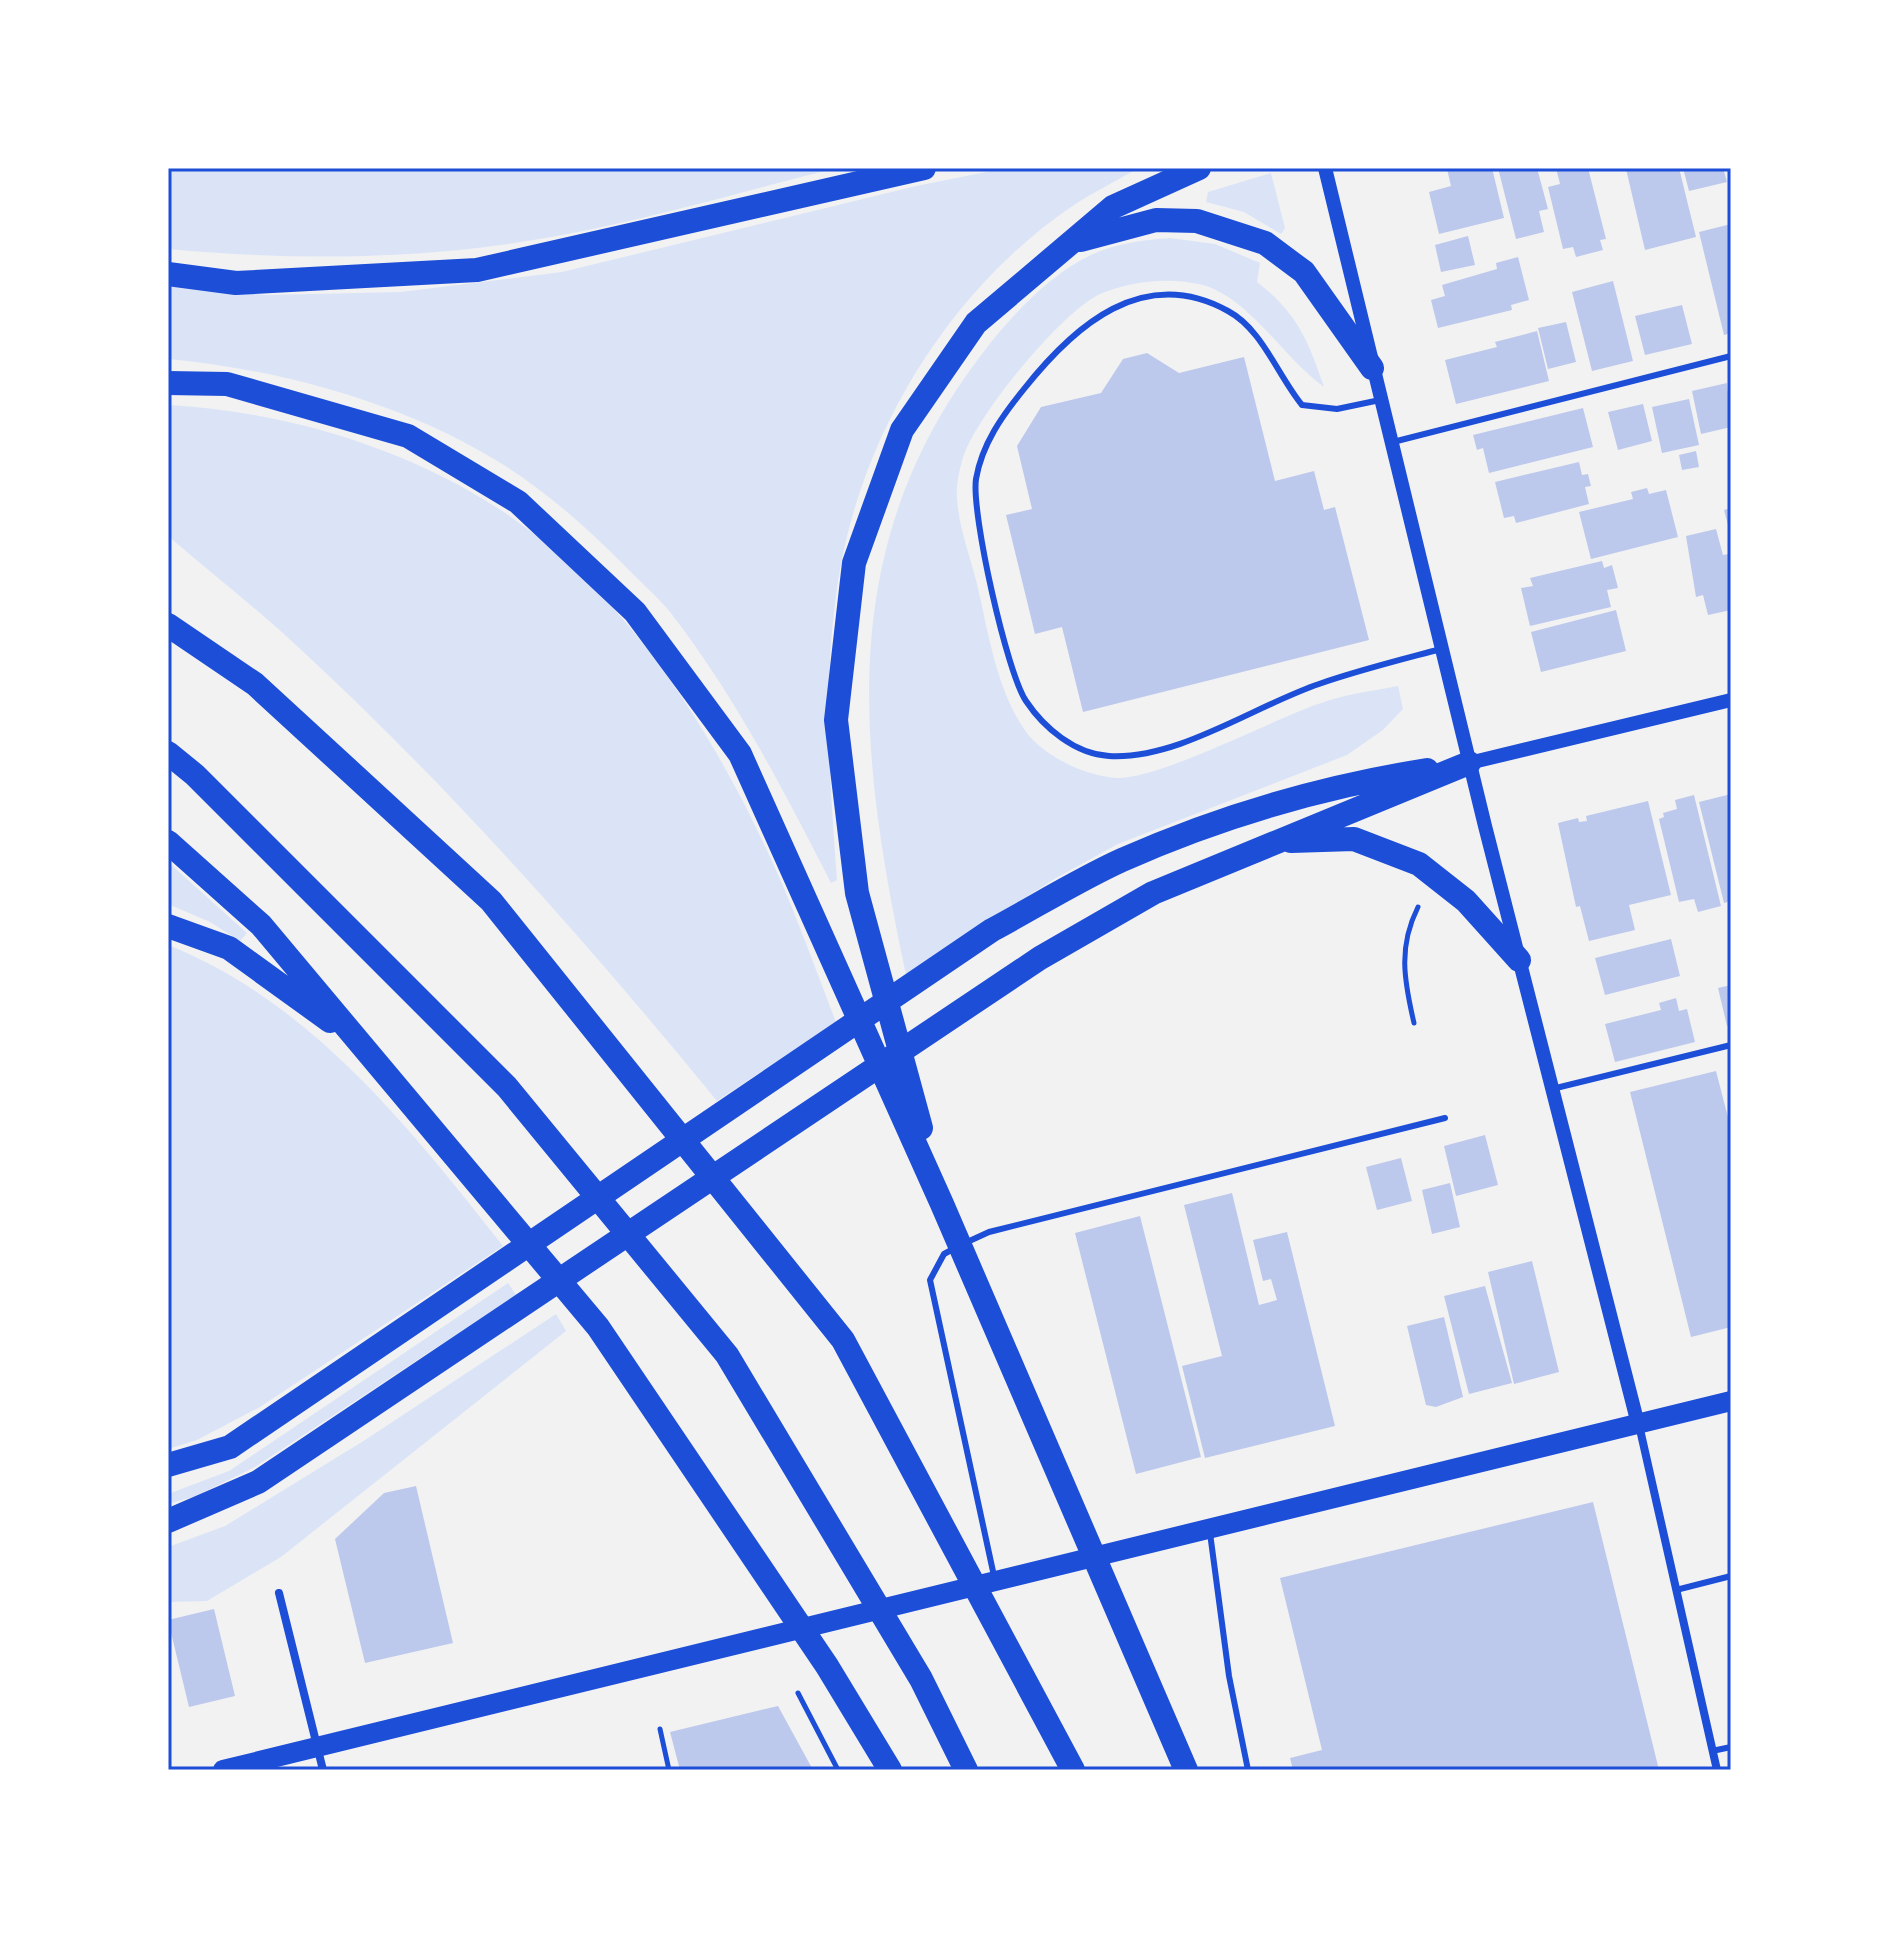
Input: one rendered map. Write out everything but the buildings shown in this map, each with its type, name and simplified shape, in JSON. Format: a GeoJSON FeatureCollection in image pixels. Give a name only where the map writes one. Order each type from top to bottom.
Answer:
{"type":"FeatureCollection","features":[{"type":"Feature","properties":{"kind":"highway"},"geometry":{"type":"LineString","coordinates":[[168,274],[236,283],[477,270],[924,168]]}},
{"type":"Feature","properties":{"kind":"highway"},"geometry":{"type":"LineString","coordinates":[[942,1204],[857,893],[836,720],[854,563],[902,430],[976,323],[1063,246],[1113,207],[1199,168]]}},
{"type":"Feature","properties":{"kind":"highway"},"geometry":{"type":"LineString","coordinates":[[1063,246],[1156,220],[1197,221],[1253,238],[1280,252],[1304,272],[1372,368]]}},
{"type":"Feature","properties":{"kind":"highway"},"geometry":{"type":"LineString","coordinates":[[168,383],[227,384],[408,436],[518,502],[635,612],[740,754],[942,1204],[1186,1770]]}},
{"type":"Feature","properties":{"kind":"highway"},"geometry":{"type":"LineString","coordinates":[[168,625],[255,684],[491,901],[843,1340],[1073,1770]]}},
{"type":"Feature","properties":{"kind":"highway"},"geometry":{"type":"LineString","coordinates":[[168,753],[195,775],[507,1087],[727,1355],[921,1679],[966,1770]]}},
{"type":"Feature","properties":{"kind":"highway"},"geometry":{"type":"LineString","coordinates":[[168,1521],[258,1482],[1040,958],[1153,893],[1469,763]]}},
{"type":"Feature","properties":{"kind":"highway"},"geometry":{"type":"LineString","coordinates":[[168,1465],[230,1447],[992,930],[1120,860],[1263,805],[1351,782],[1469,763]]}},
{"type":"Feature","properties":{"kind":"highway"},"geometry":{"type":"LineString","coordinates":[[1273,842],[1354,839],[1419,864],[1466,901],[1519,960]]}},
{"type":"Feature","properties":{"kind":"highway"},"geometry":{"type":"LineString","coordinates":[[168,842],[261,925],[598,1327],[827,1666],[890,1770]]}},
{"type":"Feature","properties":{"kind":"highway"},"geometry":{"type":"LineString","coordinates":[[168,926],[229,948],[360,1042]]}},
{"type":"Feature","properties":{"kind":"main road"},"geometry":{"type":"LineString","coordinates":[[223,1770],[1731,1401]]}},
{"type":"Feature","properties":{"kind":"street"},"geometry":{"type":"LineString","coordinates":[[1325,168],[1469,763],[1638,1424],[1717,1770]]}},
{"type":"Feature","properties":{"kind":"street"},"geometry":{"type":"LineString","coordinates":[[1469,763],[1731,700]]}},
{"type":"Feature","properties":{"kind":"street"},"geometry":{"type":"LineString","coordinates":[[279,1593],[323,1770]]}},
{"type":"Feature","properties":{"kind":"lane"},"geometry":{"type":"LineString","coordinates":[[1380,400],[1337,409],[1302,405],[1264,347],[1230,311],[1194,298],[1156,294],[1121,303],[1082,327],[1047,360],[1007,410],[984,447],[976,481],[976,516],[1012,665],[1024,699],[1045,725],[1076,747],[1106,756],[1141,755],[1317,684],[1441,649]]}},
{"type":"Feature","properties":{"kind":"lane"},"geometry":{"type":"LineString","coordinates":[[1390,443],[1731,356]]}},
{"type":"Feature","properties":{"kind":"lane"},"geometry":{"type":"LineString","coordinates":[[1552,1089],[1731,1045]]}},
{"type":"Feature","properties":{"kind":"lane"},"geometry":{"type":"LineString","coordinates":[[995,1583],[930,1280],[944,1254],[989,1232],[1445,1118]]}},
{"type":"Feature","properties":{"kind":"lane"},"geometry":{"type":"LineString","coordinates":[[1210,1530],[1229,1676],[1248,1770]]}},
{"type":"Feature","properties":{"kind":"lane"},"geometry":{"type":"LineString","coordinates":[[1676,1590],[1731,1576]]}},
{"type":"Feature","properties":{"kind":"lane"},"geometry":{"type":"LineString","coordinates":[[1712,1751],[1731,1747]]}},
{"type":"Feature","properties":{"kind":"path"},"geometry":{"type":"LineString","coordinates":[[1414,1023],[1402,973],[1403,945],[1418,907]]}},
{"type":"Feature","properties":{"kind":"path"},"geometry":{"type":"LineString","coordinates":[[798,1693],[838,1770]]}},
{"type":"Feature","properties":{"kind":"path"},"geometry":{"type":"LineString","coordinates":[[660,1729],[669,1770]]}},
{"type":"Feature","properties":{"kind":"shaded area"},"geometry":{"type":"Polygon","coordinates":[[[168,168],[836,168],[640,218],[521,242],[389,255],[300,256],[168,249],[168,168]]]}},
{"type":"Feature","properties":{"kind":"shaded area"},"geometry":{"type":"Polygon","coordinates":[[[1006,168],[1139,168],[1071,207],[1025,242],[983,283],[946,328],[913,377],[885,429],[863,483],[846,539],[836,596],[829,702],[837,880],[831,883],[757,744],[694,644],[659,600],[553,500],[523,477],[469,445],[387,408],[300,381],[168,359],[168,285],[266,295],[400,292],[562,272],[916,186],[1006,168]]]}},
{"type":"Feature","properties":{"kind":"shaded area"},"geometry":{"type":"Polygon","coordinates":[[[1271,173],[1285,228],[1281,234],[1244,212],[1206,202],[1208,192],[1271,173]]]}},
{"type":"Feature","properties":{"kind":"shaded area"},"geometry":{"type":"Polygon","coordinates":[[[1170,238],[1215,244],[1260,263],[1257,282],[1271,293],[1300,328],[1324,387],[1234,301],[1217,290],[1187,282],[1135,284],[1098,295],[1081,306],[1041,345],[982,420],[962,461],[957,489],[962,528],[999,676],[1014,712],[1032,739],[1053,756],[1078,769],[1117,778],[1136,776],[1188,759],[1340,697],[1398,686],[1403,709],[1383,730],[1347,755],[1118,844],[1056,878],[906,975],[877,809],[870,729],[870,650],[881,574],[902,498],[936,424],[985,350],[1034,296],[1062,272],[1102,250],[1170,238]]]}},
{"type":"Feature","properties":{"kind":"shaded area"},"geometry":{"type":"Polygon","coordinates":[[[168,405],[276,419],[383,450],[483,499],[529,530],[571,565],[634,632],[713,747],[776,870],[836,1022],[717,1101],[567,924],[462,809],[353,699],[281,632],[168,536],[168,405]]]}},
{"type":"Feature","properties":{"kind":"shaded area"},"geometry":{"type":"Polygon","coordinates":[[[168,862],[247,933],[240,941],[210,922],[168,904],[168,862]]]}},
{"type":"Feature","properties":{"kind":"shaded area"},"geometry":{"type":"Polygon","coordinates":[[[168,945],[220,969],[268,999],[312,1034],[394,1114],[503,1246],[260,1407],[197,1440],[168,1449],[168,945]]]}},
{"type":"Feature","properties":{"kind":"shaded area"},"geometry":{"type":"Polygon","coordinates":[[[508,1283],[516,1295],[255,1467],[196,1496],[168,1504],[168,1494],[229,1471],[508,1283]]]}},
{"type":"Feature","properties":{"kind":"shaded area"},"geometry":{"type":"Polygon","coordinates":[[[556,1314],[566,1331],[281,1557],[207,1601],[168,1602],[168,1547],[225,1526],[365,1440],[556,1314]]]}}]}
